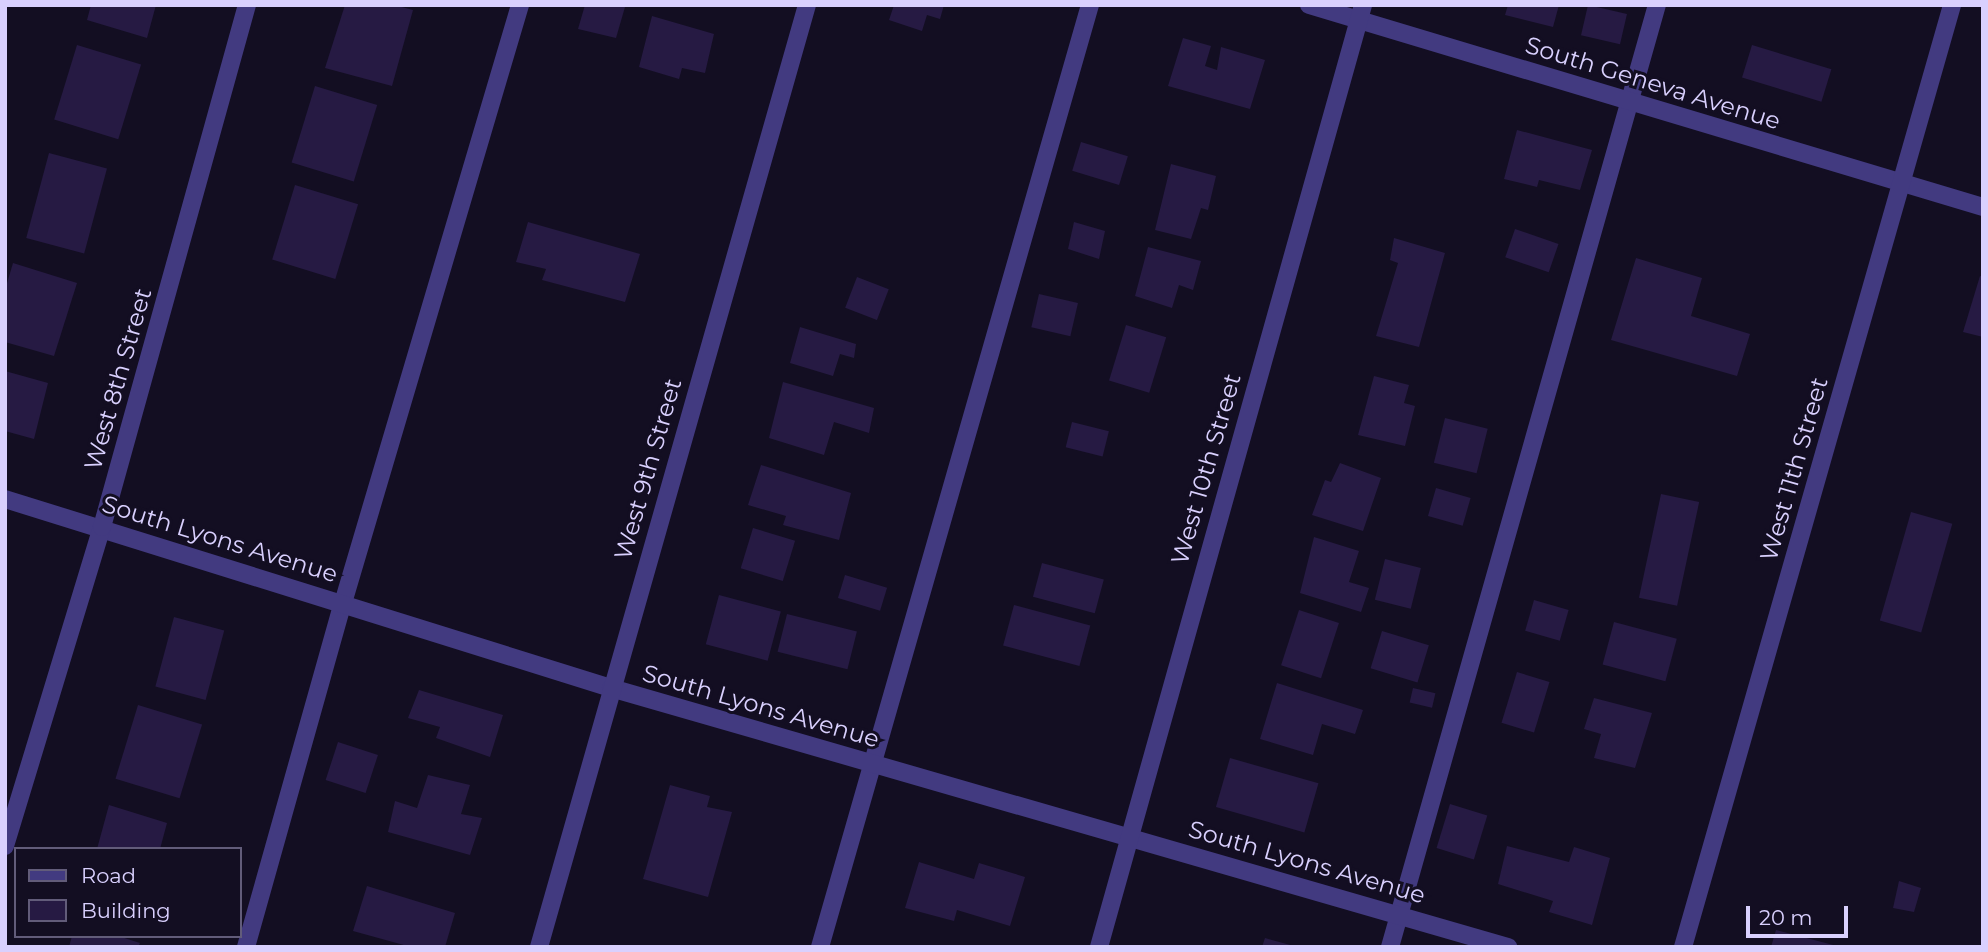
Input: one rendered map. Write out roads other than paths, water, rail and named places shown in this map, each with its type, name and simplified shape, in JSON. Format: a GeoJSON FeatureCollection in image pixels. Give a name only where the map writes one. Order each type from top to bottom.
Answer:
{"type":"FeatureCollection","features":[{"type":"Feature","properties":{"kind":"street","name":"West 8th Street"},"geometry":{"type":"LineString","coordinates":[[5,846],[102,527],[247,5]]}},
{"type":"Feature","properties":{"kind":"street"},"geometry":{"type":"LineString","coordinates":[[246,947],[343,603],[520,5]]}},
{"type":"Feature","properties":{"kind":"street","name":"West 9th Street"},"geometry":{"type":"LineString","coordinates":[[539,947],[807,5]]}},
{"type":"Feature","properties":{"kind":"street"},"geometry":{"type":"LineString","coordinates":[[820,947],[870,762],[1090,5]]}},
{"type":"Feature","properties":{"kind":"street","name":"South Geneva Avenue"},"geometry":{"type":"LineString","coordinates":[[1309,5],[1361,12],[1629,102],[1983,207]]}},
{"type":"Feature","properties":{"kind":"street"},"geometry":{"type":"LineString","coordinates":[[1390,947],[1657,5]]}},
{"type":"Feature","properties":{"kind":"street","name":"West 11th Street"},"geometry":{"type":"LineString","coordinates":[[1683,947],[1952,5]]}},
{"type":"Feature","properties":{"kind":"street","name":"West 10th Street"},"geometry":{"type":"LineString","coordinates":[[1098,947],[1361,12]]}},
{"type":"Feature","properties":{"kind":"street","name":"South Lyons Avenue"},"geometry":{"type":"LineString","coordinates":[[5,499],[102,527],[611,688],[1129,835],[1508,947]]}}]}
